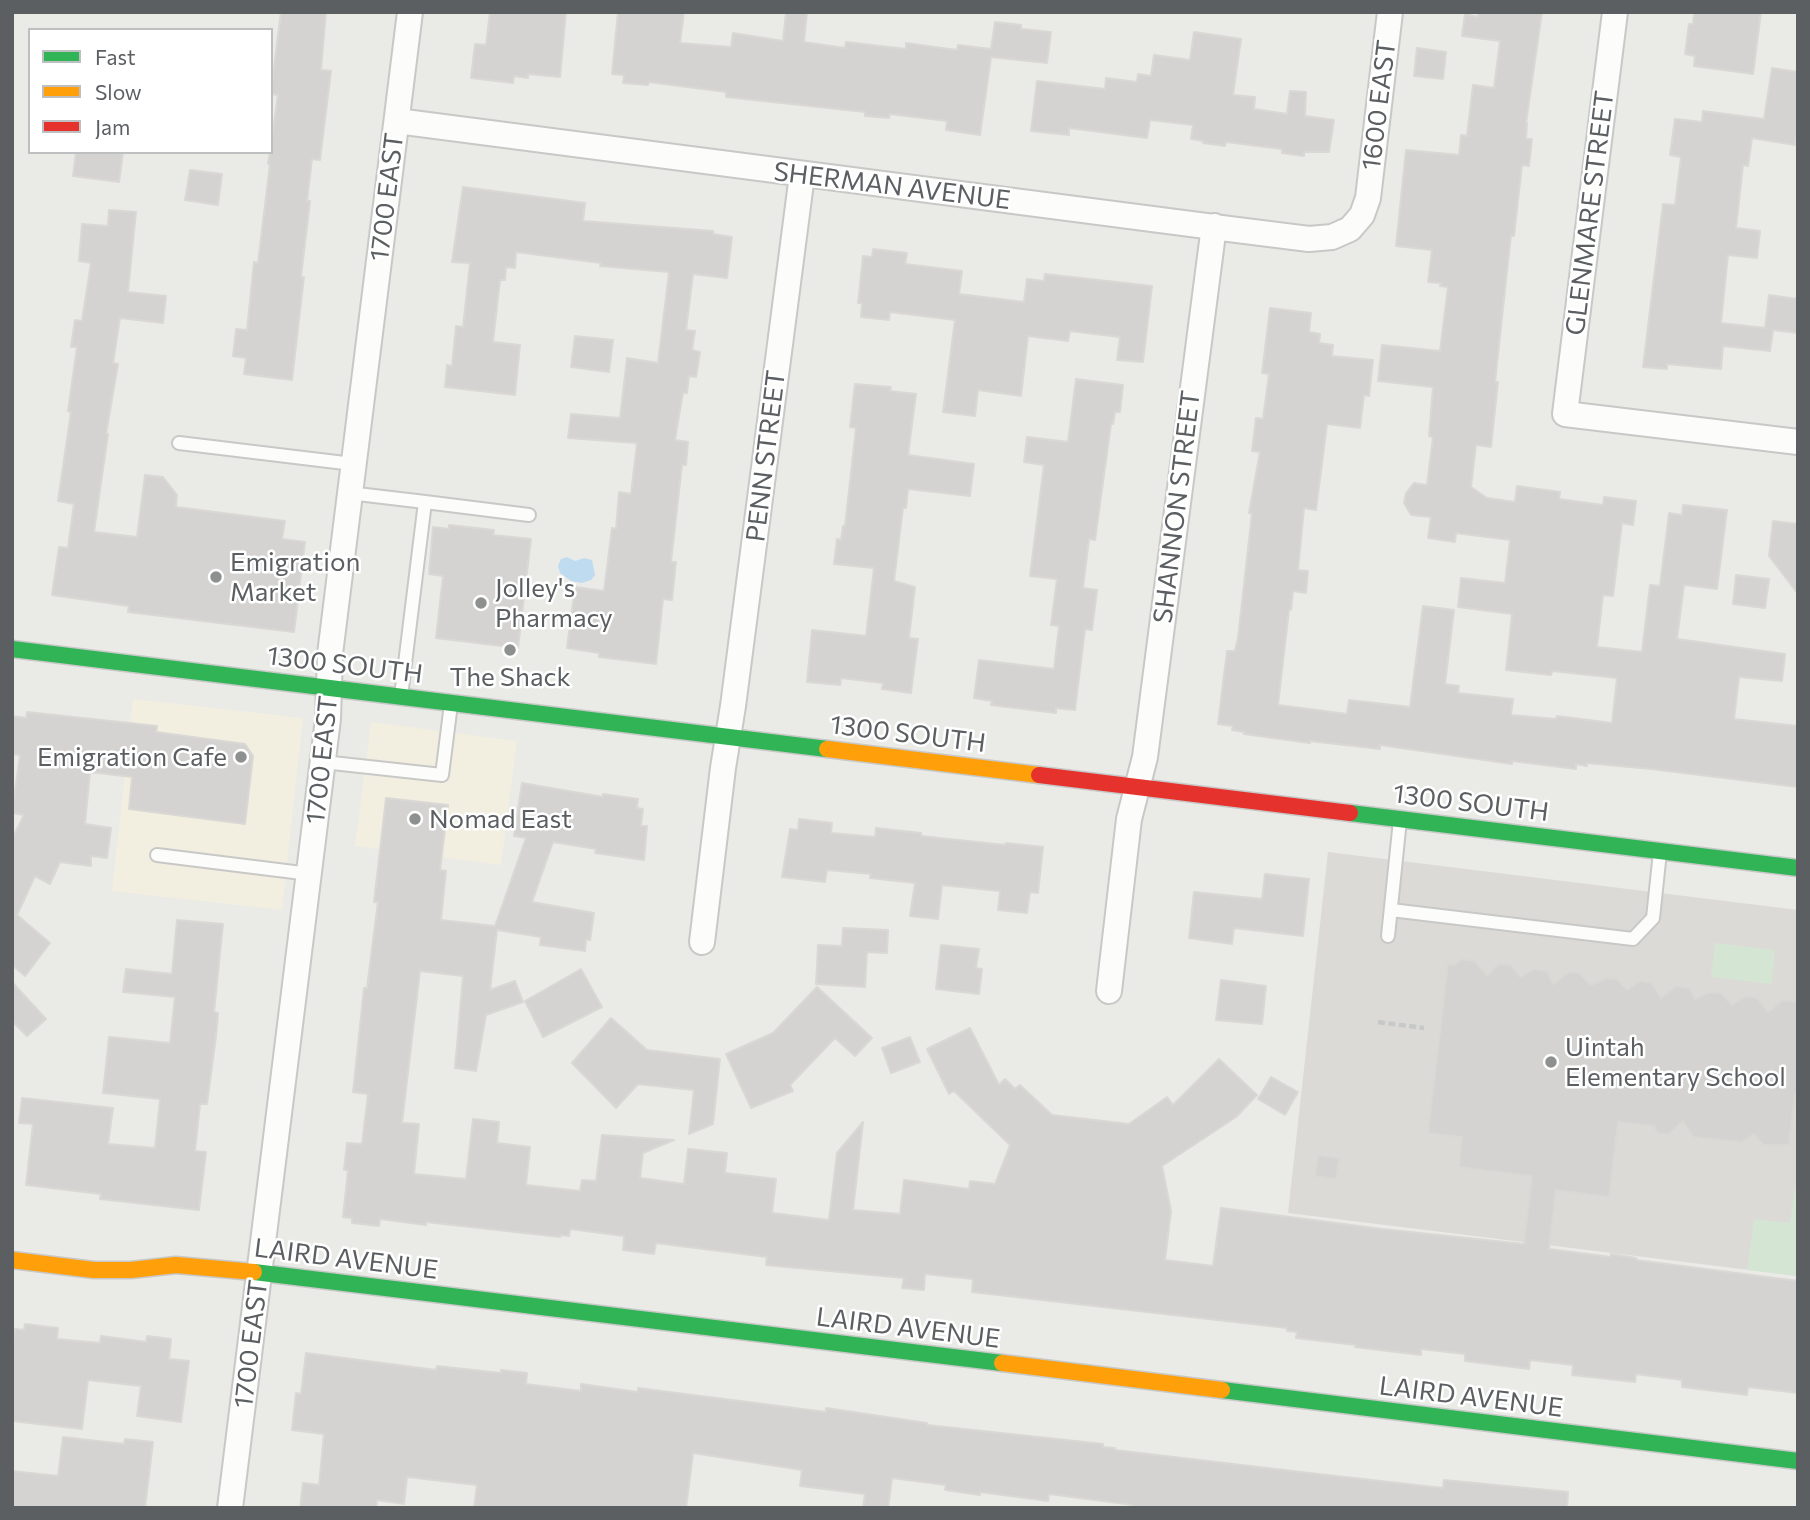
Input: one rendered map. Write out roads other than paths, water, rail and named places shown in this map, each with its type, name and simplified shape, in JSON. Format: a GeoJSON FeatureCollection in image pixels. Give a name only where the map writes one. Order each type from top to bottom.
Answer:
{"type":"FeatureCollection","features":[{"type":"Feature","properties":{"kind":"street","name":"1700 EAST"},"geometry":{"type":"LineString","coordinates":[[230,1508],[310,874],[328,719],[330,654],[410,12]]}},
{"type":"Feature","properties":{"kind":"street","name":"1600 EAST"},"geometry":{"type":"LineString","coordinates":[[1368,198],[1390,12]]}},
{"type":"Feature","properties":{"kind":"street","name":"GLENMARE STREET"},"geometry":{"type":"LineString","coordinates":[[1615,12],[1564,414],[1798,442]]}},
{"type":"Feature","properties":{"kind":"street","name":"SHERMAN AVENUE"},"geometry":{"type":"LineString","coordinates":[[397,121],[1309,239],[1332,237],[1350,229],[1362,215],[1368,198]]}},
{"type":"Feature","properties":{"kind":"street","name":"PENN STREET"},"geometry":{"type":"LineString","coordinates":[[702,942],[802,175]]}},
{"type":"Feature","properties":{"kind":"street","name":"SHANNON STREET"},"geometry":{"type":"LineString","coordinates":[[1109,991],[1129,819],[1145,757],[1214,226]]}},
{"type":"Feature","properties":{"kind":"street","name":"1300 SOUTH"},"geometry":{"type":"LineString","coordinates":[[12,649],[1798,868]]}},
{"type":"Feature","properties":{"kind":"street","name":"LAIRD AVENUE"},"geometry":{"type":"LineString","coordinates":[[12,1260],[94,1270],[131,1270],[176,1265],[259,1272],[1798,1461]]}},
{"type":"Feature","properties":{"kind":"lane"},"geometry":{"type":"LineString","coordinates":[[179,443],[353,464]]}},
{"type":"Feature","properties":{"kind":"lane"},"geometry":{"type":"LineString","coordinates":[[349,493],[529,515]]}},
{"type":"Feature","properties":{"kind":"lane"},"geometry":{"type":"LineString","coordinates":[[401,697],[425,502]]}},
{"type":"Feature","properties":{"kind":"lane"},"geometry":{"type":"LineString","coordinates":[[323,762],[442,775],[451,703]]}},
{"type":"Feature","properties":{"kind":"lane"},"geometry":{"type":"LineString","coordinates":[[1388,936],[1400,819]]}},
{"type":"Feature","properties":{"kind":"lane"},"geometry":{"type":"LineString","coordinates":[[1391,910],[1633,939],[1653,918],[1660,851]]}},
{"type":"Feature","properties":{"kind":"lane"},"geometry":{"type":"LineString","coordinates":[[157,855],[310,874]]}},
{"type":"Feature","properties":{"kind":"water"},"geometry":{"type":"Polygon","coordinates":[[[567,557],[575,561],[584,558],[592,560],[595,575],[591,580],[582,583],[571,581],[560,573],[558,566],[561,559],[567,557]]]}},
{"type":"Feature","properties":{"kind":"place","name":"Emigration Market"},"geometry":{"type":"Point","coordinates":[216,577]}},
{"type":"Feature","properties":{"kind":"place","name":"Jolley's Pharmacy"},"geometry":{"type":"Point","coordinates":[481,603]}},
{"type":"Feature","properties":{"kind":"place","name":"The Shack"},"geometry":{"type":"Point","coordinates":[510,650]}},
{"type":"Feature","properties":{"kind":"place","name":"Emigration Cafe"},"geometry":{"type":"Point","coordinates":[241,757]}},
{"type":"Feature","properties":{"kind":"place","name":"Nomad East"},"geometry":{"type":"Point","coordinates":[415,819]}},
{"type":"Feature","properties":{"kind":"place","name":"Uintah Elementary School"},"geometry":{"type":"Point","coordinates":[1551,1062]}}]}
